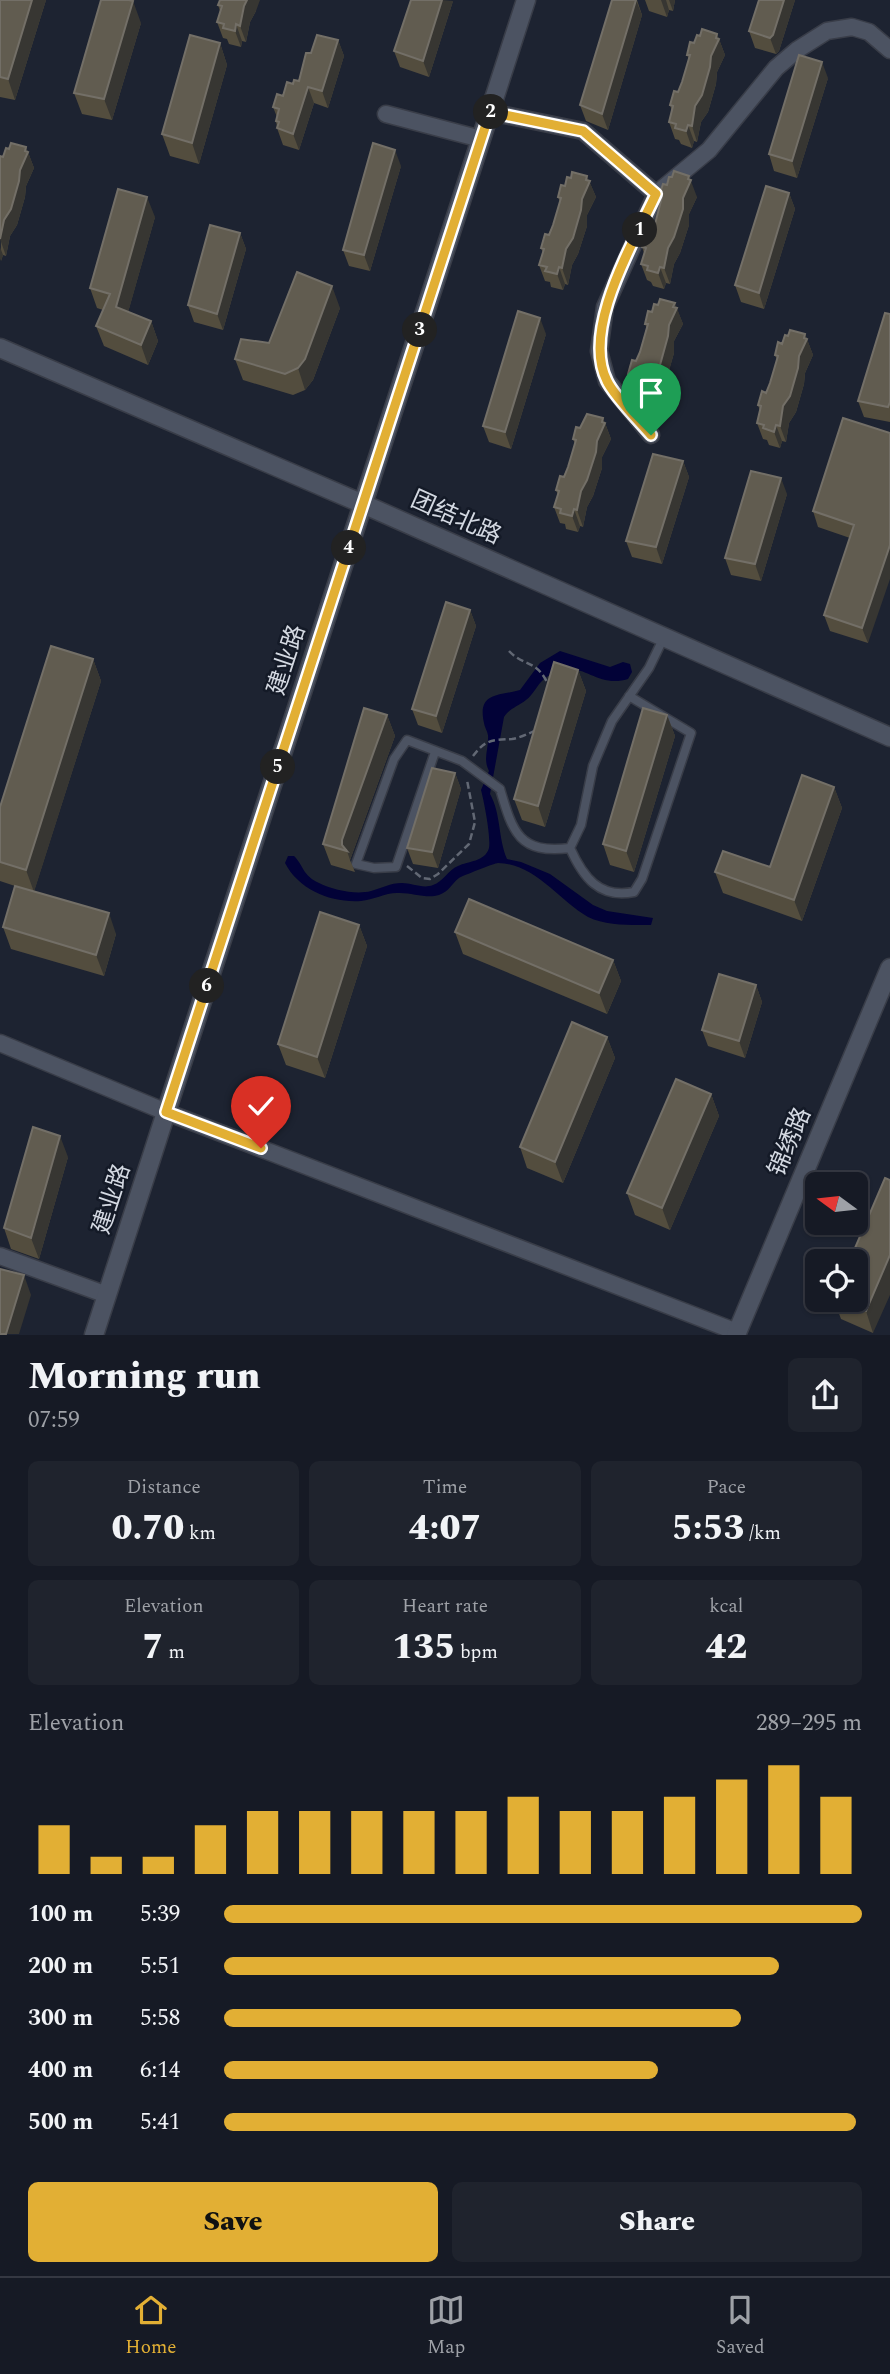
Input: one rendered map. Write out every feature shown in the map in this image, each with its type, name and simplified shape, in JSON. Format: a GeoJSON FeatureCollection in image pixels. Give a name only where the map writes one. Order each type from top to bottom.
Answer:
{"type":"FeatureCollection","features":[{"type":"Feature","properties":{"kind":"street","name":"建业路"},"geometry":{"type":"LineString","coordinates":[[94,1335],[526,0]]}},
{"type":"Feature","properties":{"kind":"street"},"geometry":{"type":"LineString","coordinates":[[651,435],[607,381],[599,351],[605,307],[656,194],[709,150],[776,68],[797,50],[827,31],[852,27],[869,32],[890,50]]}},
{"type":"Feature","properties":{"kind":"street"},"geometry":{"type":"LineString","coordinates":[[490,112],[583,131],[656,194]]}},
{"type":"Feature","properties":{"kind":"street"},"geometry":{"type":"LineString","coordinates":[[386,114],[481,139]]}},
{"type":"Feature","properties":{"kind":"street","name":"团结北路"},"geometry":{"type":"LineString","coordinates":[[0,348],[363,503],[890,737]]}},
{"type":"Feature","properties":{"kind":"street","name":"锦绣路"},"geometry":{"type":"LineString","coordinates":[[736,1333],[890,968]]}},
{"type":"Feature","properties":{"kind":"street"},"geometry":{"type":"LineString","coordinates":[[0,1043],[166,1112],[736,1333]]}},
{"type":"Feature","properties":{"kind":"street"},"geometry":{"type":"LineString","coordinates":[[0,1256],[107,1295]]}},
{"type":"Feature","properties":{"kind":"lane"},"geometry":{"type":"LineString","coordinates":[[629,696],[691,733],[642,879],[634,892],[622,894],[596,886],[581,873],[570,848],[581,825],[593,766],[612,721],[629,696],[649,668],[664,637]]}},
{"type":"Feature","properties":{"kind":"lane"},"geometry":{"type":"LineString","coordinates":[[435,752],[396,867],[374,868],[356,864],[394,759],[407,740],[462,761],[500,789],[516,835],[530,846],[550,850],[570,848]]}},
{"type":"Feature","properties":{"kind":"path"},"geometry":{"type":"LineString","coordinates":[[509,651],[516,658],[534,664],[550,688]]}},
{"type":"Feature","properties":{"kind":"path"},"geometry":{"type":"LineString","coordinates":[[472,758],[485,742],[503,737],[514,739],[534,732]]}},
{"type":"Feature","properties":{"kind":"path"},"geometry":{"type":"LineString","coordinates":[[399,859],[422,878],[430,879],[439,874],[470,844],[474,822],[467,790],[467,774]]}},
{"type":"Feature","properties":{"kind":"shaded area"},"geometry":{"type":"Polygon","coordinates":[[[560,651],[610,667],[623,662],[630,664],[632,672],[628,679],[615,681],[576,670],[556,671],[504,717],[490,794],[496,809],[504,851],[507,859],[550,874],[593,905],[607,911],[653,918],[651,925],[611,923],[588,917],[535,876],[512,865],[498,863],[466,875],[439,895],[392,893],[361,901],[338,900],[317,893],[291,872],[285,863],[288,856],[294,856],[313,880],[331,888],[365,892],[398,883],[433,885],[454,868],[484,856],[489,843],[481,790],[489,771],[486,763],[488,737],[484,723],[484,706],[492,697],[520,690],[540,663],[560,651]]]}},
{"type":"Feature","properties":{"kind":"building"},"geometry":{"type":"Polygon","coordinates":[[[0,0],[32,0],[8,79],[0,77],[0,0]]]}},
{"type":"Feature","properties":{"kind":"building"},"geometry":{"type":"Polygon","coordinates":[[[101,0],[133,1],[104,99],[74,93],[101,0]]]}},
{"type":"Feature","properties":{"kind":"building"},"geometry":{"type":"Polygon","coordinates":[[[220,0],[247,0],[240,26],[236,24],[235,31],[223,28],[224,24],[217,22],[222,6],[218,5],[220,0]]]}},
{"type":"Feature","properties":{"kind":"building"},"geometry":{"type":"Polygon","coordinates":[[[411,0],[442,0],[423,61],[394,51],[411,0]]]}},
{"type":"Feature","properties":{"kind":"building"},"geometry":{"type":"Polygon","coordinates":[[[612,0],[636,0],[602,114],[580,105],[612,0]]]}},
{"type":"Feature","properties":{"kind":"building"},"geometry":{"type":"Polygon","coordinates":[[[759,0],[784,0],[770,38],[749,31],[759,0]]]}},
{"type":"Feature","properties":{"kind":"building"},"geometry":{"type":"Polygon","coordinates":[[[702,29],[717,34],[716,38],[719,39],[711,56],[702,95],[695,106],[692,126],[688,125],[686,131],[675,128],[676,124],[669,122],[673,106],[670,105],[674,91],[678,92],[682,82],[690,55],[687,55],[690,42],[694,43],[702,29]]]}},
{"type":"Feature","properties":{"kind":"building"},"geometry":{"type":"Polygon","coordinates":[[[190,35],[220,43],[192,143],[162,134],[190,35]]]}},
{"type":"Feature","properties":{"kind":"building"},"geometry":{"type":"Polygon","coordinates":[[[317,35],[338,40],[322,91],[308,87],[293,134],[277,128],[279,109],[273,107],[277,94],[283,96],[287,82],[293,84],[294,80],[299,81],[306,53],[311,53],[317,35]]]}},
{"type":"Feature","properties":{"kind":"building"},"geometry":{"type":"Polygon","coordinates":[[[799,55],[822,62],[792,161],[769,154],[799,55]]]}},
{"type":"Feature","properties":{"kind":"building"},"geometry":{"type":"Polygon","coordinates":[[[11,143],[26,147],[25,151],[28,152],[20,170],[11,209],[4,220],[0,239],[0,156],[3,157],[11,143]]]}},
{"type":"Feature","properties":{"kind":"building"},"geometry":{"type":"Polygon","coordinates":[[[373,143],[395,150],[364,255],[343,250],[373,143]]]}},
{"type":"Feature","properties":{"kind":"building"},"geometry":{"type":"Polygon","coordinates":[[[674,171],[689,176],[688,179],[691,180],[683,198],[683,209],[668,248],[664,268],[660,267],[658,273],[647,270],[648,266],[641,264],[646,248],[642,247],[646,233],[650,234],[655,224],[663,184],[667,185],[674,171]]]}},
{"type":"Feature","properties":{"kind":"building"},"geometry":{"type":"Polygon","coordinates":[[[572,172],[587,176],[586,180],[590,181],[582,199],[573,238],[566,249],[562,268],[559,267],[557,274],[545,271],[547,267],[539,265],[544,249],[541,248],[545,234],[549,235],[553,225],[561,198],[558,197],[561,185],[565,186],[567,177],[571,178],[572,172]]]}},
{"type":"Feature","properties":{"kind":"building"},"geometry":{"type":"Polygon","coordinates":[[[766,186],[789,193],[759,293],[735,285],[766,186]]]}},
{"type":"Feature","properties":{"kind":"building"},"geometry":{"type":"Polygon","coordinates":[[[118,189],[147,197],[116,307],[151,321],[141,345],[96,326],[110,294],[90,288],[118,189]]]}},
{"type":"Feature","properties":{"kind":"building"},"geometry":{"type":"Polygon","coordinates":[[[210,225],[240,233],[217,314],[188,305],[210,225]]]}},
{"type":"Feature","properties":{"kind":"building"},"geometry":{"type":"Polygon","coordinates":[[[297,272],[332,286],[305,359],[298,368],[285,374],[235,359],[241,339],[269,343],[297,272]]]}},
{"type":"Feature","properties":{"kind":"building"},"geometry":{"type":"Polygon","coordinates":[[[660,299],[675,303],[673,307],[677,308],[669,325],[660,365],[653,375],[649,395],[646,394],[644,401],[629,383],[631,375],[628,374],[632,360],[636,361],[640,352],[648,324],[645,324],[648,311],[652,312],[654,304],[658,305],[660,299]]]}},
{"type":"Feature","properties":{"kind":"building"},"geometry":{"type":"Polygon","coordinates":[[[518,311],[540,318],[505,432],[483,426],[518,311]]]}},
{"type":"Feature","properties":{"kind":"building"},"geometry":{"type":"Polygon","coordinates":[[[885,313],[890,314],[888,407],[858,401],[885,313]]]}},
{"type":"Feature","properties":{"kind":"building"},"geometry":{"type":"Polygon","coordinates":[[[790,330],[805,334],[804,338],[807,339],[799,356],[790,396],[783,406],[780,426],[776,425],[774,432],[757,423],[761,406],[758,405],[762,391],[766,393],[770,383],[778,356],[775,355],[778,342],[782,344],[790,330]]]}},
{"type":"Feature","properties":{"kind":"building"},"geometry":{"type":"Polygon","coordinates":[[[587,414],[603,418],[602,422],[605,423],[597,441],[596,452],[581,491],[577,510],[574,509],[572,516],[560,513],[561,509],[554,507],[559,491],[556,490],[560,476],[564,477],[568,467],[576,440],[573,439],[576,427],[580,428],[587,414]]]}},
{"type":"Feature","properties":{"kind":"building"},"geometry":{"type":"Polygon","coordinates":[[[843,418],[890,433],[890,545],[862,628],[824,615],[854,525],[813,511],[843,418]]]}},
{"type":"Feature","properties":{"kind":"building"},"geometry":{"type":"Polygon","coordinates":[[[653,454],[683,461],[656,547],[626,541],[653,454]]]}},
{"type":"Feature","properties":{"kind":"building"},"geometry":{"type":"Polygon","coordinates":[[[751,471],[781,478],[755,564],[725,558],[751,471]]]}},
{"type":"Feature","properties":{"kind":"building"},"geometry":{"type":"Polygon","coordinates":[[[446,602],[470,610],[436,716],[412,709],[446,602]]]}},
{"type":"Feature","properties":{"kind":"building"},"geometry":{"type":"Polygon","coordinates":[[[51,646],[93,659],[26,870],[0,862],[0,807],[51,646]]]}},
{"type":"Feature","properties":{"kind":"building"},"geometry":{"type":"Polygon","coordinates":[[[554,662],[578,670],[538,806],[514,799],[554,662]]]}},
{"type":"Feature","properties":{"kind":"building"},"geometry":{"type":"Polygon","coordinates":[[[364,708],[387,715],[342,840],[347,851],[323,844],[364,708]]]}},
{"type":"Feature","properties":{"kind":"building"},"geometry":{"type":"Polygon","coordinates":[[[643,708],[667,715],[626,851],[603,844],[643,708]]]}},
{"type":"Feature","properties":{"kind":"building"},"geometry":{"type":"Polygon","coordinates":[[[432,768],[455,773],[432,852],[407,848],[432,768]]]}},
{"type":"Feature","properties":{"kind":"building"},"geometry":{"type":"Polygon","coordinates":[[[802,775],[834,787],[794,900],[715,872],[723,851],[770,867],[802,775]]]}},
{"type":"Feature","properties":{"kind":"building"},"geometry":{"type":"Polygon","coordinates":[[[15,886],[109,913],[96,955],[3,927],[15,886]]]}},
{"type":"Feature","properties":{"kind":"building"},"geometry":{"type":"Polygon","coordinates":[[[469,899],[613,960],[599,993],[455,932],[469,899]]]}},
{"type":"Feature","properties":{"kind":"building"},"geometry":{"type":"Polygon","coordinates":[[[320,912],[359,925],[317,1057],[278,1044],[320,912]]]}},
{"type":"Feature","properties":{"kind":"building"},"geometry":{"type":"Polygon","coordinates":[[[719,974],[756,985],[739,1041],[702,1030],[719,974]]]}},
{"type":"Feature","properties":{"kind":"building"},"geometry":{"type":"Polygon","coordinates":[[[572,1022],[607,1037],[555,1162],[520,1147],[572,1022]]]}},
{"type":"Feature","properties":{"kind":"building"},"geometry":{"type":"Polygon","coordinates":[[[676,1079],[711,1094],[662,1208],[627,1193],[676,1079]]]}},
{"type":"Feature","properties":{"kind":"building"},"geometry":{"type":"Polygon","coordinates":[[[33,1127],[60,1136],[31,1238],[4,1228],[33,1127]]]}},
{"type":"Feature","properties":{"kind":"building"},"geometry":{"type":"Polygon","coordinates":[[[885,1178],[890,1180],[890,1255],[868,1306],[868,1249],[855,1249],[860,1236],[868,1236],[868,1218],[885,1178]]]}},
{"type":"Feature","properties":{"kind":"building"},"geometry":{"type":"Polygon","coordinates":[[[0,1269],[24,1275],[6,1334],[0,1334],[0,1269]]]}},
{"type":"Feature","properties":{"kind":"route"},"geometry":{"type":"LineString","coordinates":[[261,1148],[166,1112],[490,112],[583,131],[656,194],[605,307],[599,351],[607,381],[651,435]]}}]}
